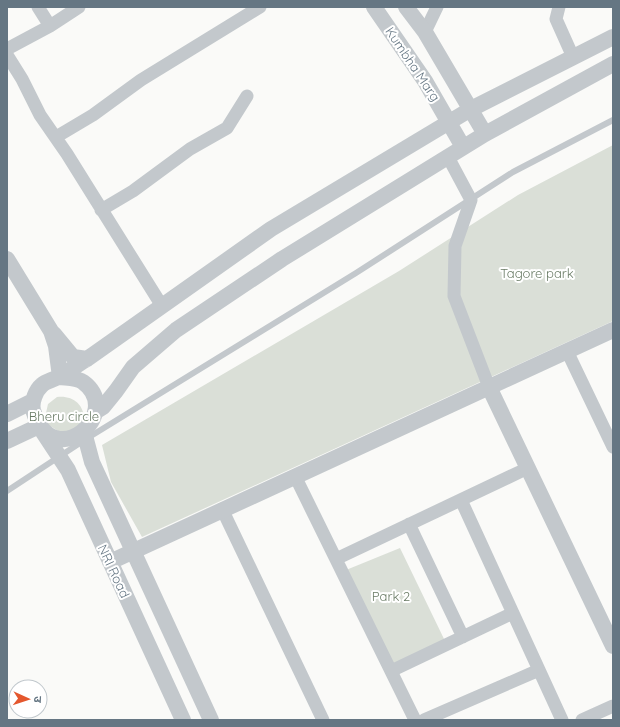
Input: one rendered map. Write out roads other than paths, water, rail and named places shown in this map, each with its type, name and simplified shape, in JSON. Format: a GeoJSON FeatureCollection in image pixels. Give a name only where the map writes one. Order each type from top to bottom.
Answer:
{"type":"FeatureCollection","features":[{"type":"Feature","properties":{"kind":"street"},"geometry":{"type":"LineString","coordinates":[[38,7],[50,26]]}},
{"type":"Feature","properties":{"kind":"street"},"geometry":{"type":"LineString","coordinates":[[7,49],[50,26],[79,7]]}},
{"type":"Feature","properties":{"kind":"street"},"geometry":{"type":"LineString","coordinates":[[56,137],[93,115],[141,80],[260,7]]}},
{"type":"Feature","properties":{"kind":"street","name":"Kumbha Marg"},"geometry":{"type":"LineString","coordinates":[[374,7],[425,81],[450,122],[463,147]]}},
{"type":"Feature","properties":{"kind":"street","name":"Kumbha Marg"},"geometry":{"type":"LineString","coordinates":[[406,7],[424,32],[485,134]]}},
{"type":"Feature","properties":{"kind":"street"},"geometry":{"type":"LineString","coordinates":[[424,32],[437,7]]}},
{"type":"Feature","properties":{"kind":"street"},"geometry":{"type":"LineString","coordinates":[[559,7],[556,19],[573,57]]}},
{"type":"Feature","properties":{"kind":"street"},"geometry":{"type":"LineString","coordinates":[[60,377],[82,381],[91,390],[95,400],[95,412],[92,423],[85,435],[61,439],[48,435],[39,426],[33,408],[33,401],[42,385],[60,377],[87,359],[271,229],[471,109],[613,36]]}},
{"type":"Feature","properties":{"kind":"street"},"geometry":{"type":"LineString","coordinates":[[7,55],[22,79],[40,115],[56,137],[162,306]]}},
{"type":"Feature","properties":{"kind":"street"},"geometry":{"type":"LineString","coordinates":[[95,412],[103,407],[133,367],[176,330],[282,259],[463,147],[613,64]]}},
{"type":"Feature","properties":{"kind":"street"},"geometry":{"type":"LineString","coordinates":[[101,210],[133,191],[190,150],[227,128],[247,96]]}},
{"type":"Feature","properties":{"kind":"street"},"geometry":{"type":"LineString","coordinates":[[448,157],[471,200],[455,246],[454,296],[489,387],[613,646]]}},
{"type":"Feature","properties":{"kind":"street"},"geometry":{"type":"LineString","coordinates":[[7,258],[51,331],[72,357],[87,359]]}},
{"type":"Feature","properties":{"kind":"street"},"geometry":{"type":"LineString","coordinates":[[110,562],[133,550],[613,330]]}},
{"type":"Feature","properties":{"kind":"street"},"geometry":{"type":"LineString","coordinates":[[51,331],[56,346],[60,377]]}},
{"type":"Feature","properties":{"kind":"street"},"geometry":{"type":"LineString","coordinates":[[567,351],[608,425],[613,447]]}},
{"type":"Feature","properties":{"kind":"street"},"geometry":{"type":"LineString","coordinates":[[7,414],[33,401]]}},
{"type":"Feature","properties":{"kind":"street"},"geometry":{"type":"LineString","coordinates":[[7,442],[39,426]]}},
{"type":"Feature","properties":{"kind":"street","name":"NRI Road"},"geometry":{"type":"LineString","coordinates":[[39,426],[68,470],[183,720]]}},
{"type":"Feature","properties":{"kind":"street","name":"NRI Road"},"geometry":{"type":"LineString","coordinates":[[85,435],[92,462],[211,720]]}},
{"type":"Feature","properties":{"kind":"street"},"geometry":{"type":"LineString","coordinates":[[336,559],[528,468]]}},
{"type":"Feature","properties":{"kind":"street"},"geometry":{"type":"LineString","coordinates":[[295,476],[415,720]]}},
{"type":"Feature","properties":{"kind":"street"},"geometry":{"type":"LineString","coordinates":[[461,500],[562,720]]}},
{"type":"Feature","properties":{"kind":"street"},"geometry":{"type":"LineString","coordinates":[[222,509],[323,720]]}},
{"type":"Feature","properties":{"kind":"street"},"geometry":{"type":"LineString","coordinates":[[409,524],[463,637]]}},
{"type":"Feature","properties":{"kind":"street"},"geometry":{"type":"LineString","coordinates":[[391,671],[513,613]]}},
{"type":"Feature","properties":{"kind":"street"},"geometry":{"type":"LineString","coordinates":[[424,720],[539,670]]}},
{"type":"Feature","properties":{"kind":"street"},"geometry":{"type":"LineString","coordinates":[[582,720],[613,706]]}},
{"type":"Feature","properties":{"kind":"lane"},"geometry":{"type":"LineString","coordinates":[[7,491],[59,458],[85,435],[471,200],[513,172],[613,120]]}},
{"type":"Feature","properties":{"kind":"park label","name":"Tagore park"},"geometry":{"type":"Point","coordinates":[537,273]}},
{"type":"Feature","properties":{"kind":"park label","name":"Bheru circle"},"geometry":{"type":"Point","coordinates":[64,416]}},
{"type":"Feature","properties":{"kind":"park label","name":"Park 2"},"geometry":{"type":"Point","coordinates":[391,596]}}]}
